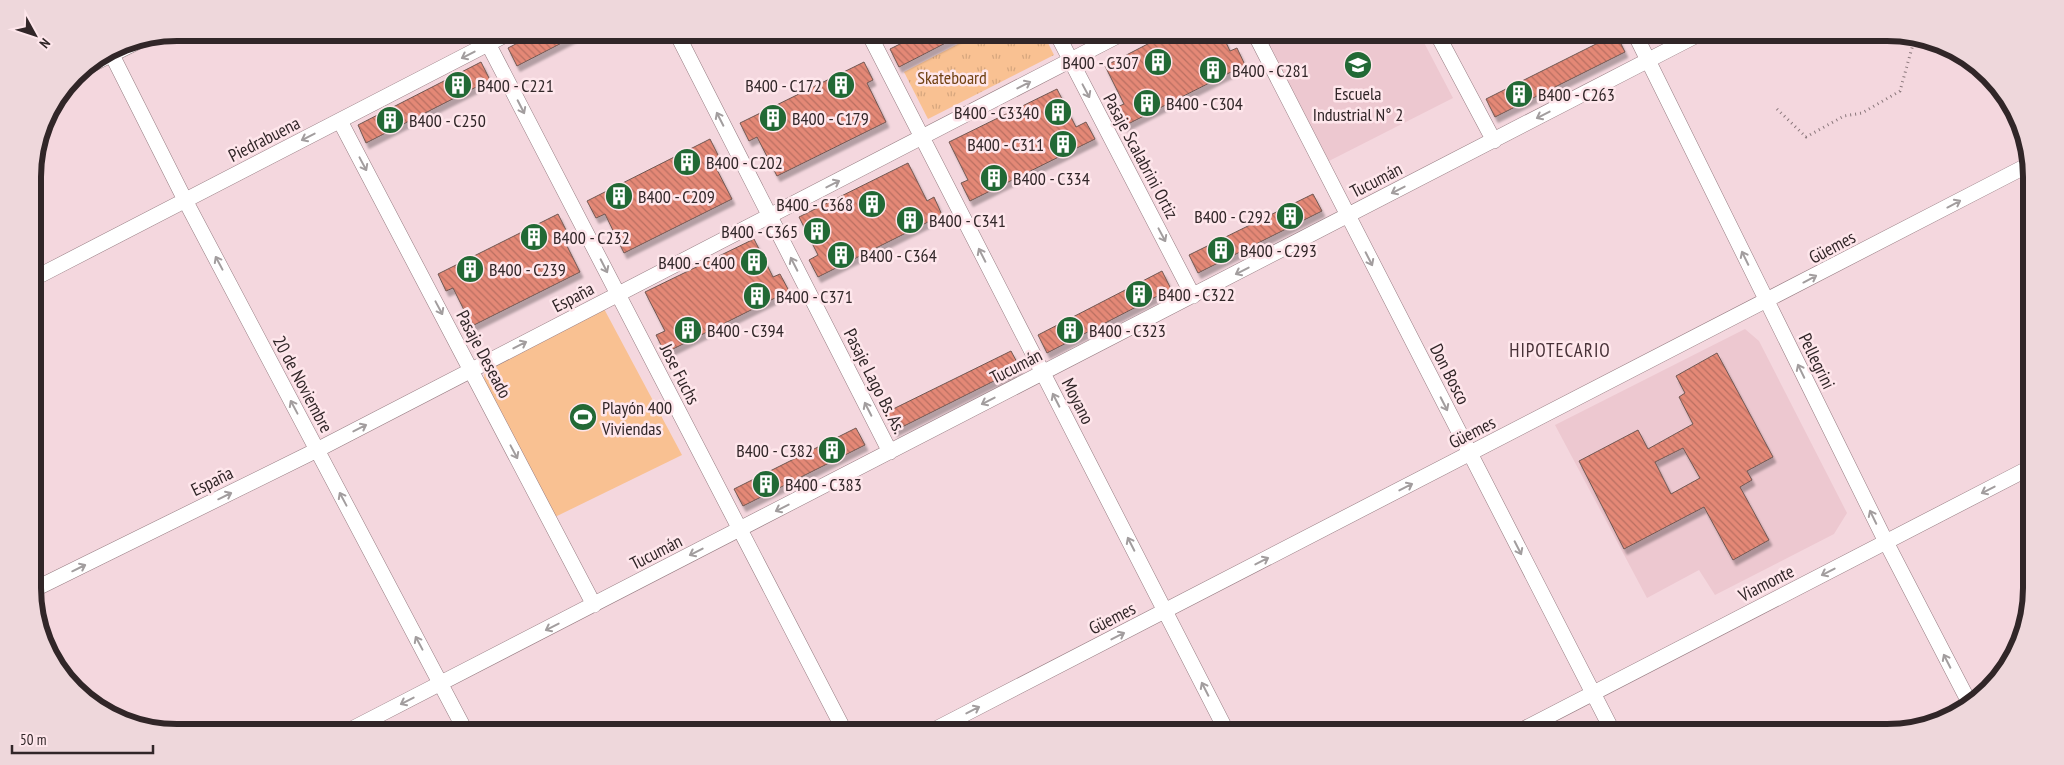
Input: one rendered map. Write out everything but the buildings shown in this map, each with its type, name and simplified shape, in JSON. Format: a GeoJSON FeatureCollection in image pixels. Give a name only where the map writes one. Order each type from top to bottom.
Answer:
{"type":"FeatureCollection","features":[{"type":"Feature","properties":{"kind":"street","name":"Piedrabuena"},"geometry":{"type":"LineString","coordinates":[[42,274],[340,121],[480,41]]}},
{"type":"Feature","properties":{"kind":"street","name":"Jose Fuchs"},"geometry":{"type":"LineString","coordinates":[[487,41],[841,724]]}},
{"type":"Feature","properties":{"kind":"street","name":"Pasaje Lago Bs. As."},"geometry":{"type":"LineString","coordinates":[[681,41],[890,452]]}},
{"type":"Feature","properties":{"kind":"street","name":"Moyano"},"geometry":{"type":"LineString","coordinates":[[873,41],[1223,723]]}},
{"type":"Feature","properties":{"kind":"street","name":"Pasaje Scalabrini Ortiz"},"geometry":{"type":"LineString","coordinates":[[1060,41],[1193,296]]}},
{"type":"Feature","properties":{"kind":"street","name":"España"},"geometry":{"type":"LineString","coordinates":[[41,586],[317,450],[1108,41]]}},
{"type":"Feature","properties":{"kind":"street","name":"Don Bosco"},"geometry":{"type":"LineString","coordinates":[[1259,41],[1607,723]]}},
{"type":"Feature","properties":{"kind":"street"},"geometry":{"type":"LineString","coordinates":[[1441,41],[1494,140]]}},
{"type":"Feature","properties":{"kind":"street","name":"Pellegrini"},"geometry":{"type":"LineString","coordinates":[[1638,41],[1886,542],[1967,697]]}},
{"type":"Feature","properties":{"kind":"street","name":"Tucumán"},"geometry":{"type":"LineString","coordinates":[[362,724],[1686,41]]}},
{"type":"Feature","properties":{"kind":"street","name":"20 de Noviembre"},"geometry":{"type":"LineString","coordinates":[[113,57],[185,200],[462,724]]}},
{"type":"Feature","properties":{"kind":"street","name":"Pasaje Deseado"},"geometry":{"type":"LineString","coordinates":[[340,121],[594,605]]}},
{"type":"Feature","properties":{"kind":"street","name":"Güemes"},"geometry":{"type":"LineString","coordinates":[[946,724],[2022,168]]}},
{"type":"Feature","properties":{"kind":"street","name":"Viamonte"},"geometry":{"type":"LineString","coordinates":[[1535,723],[2023,471]]}},
{"type":"Feature","properties":{"kind":"path"},"geometry":{"type":"LineString","coordinates":[[1777,109],[1806,137],[1844,116],[1862,113],[1900,91],[1913,44]]}},
{"type":"Feature","properties":{"kind":"shaded area","name":"Escuela Industrial N° 2"},"geometry":{"type":"Polygon","coordinates":[[[1267,41],[1423,41],[1453,98],[1329,161],[1267,41]]]}},
{"type":"Feature","properties":{"kind":"shaded area"},"geometry":{"type":"Polygon","coordinates":[[[1745,329],[1759,341],[1847,513],[1834,534],[1715,595],[1699,570],[1647,598],[1555,425],[1745,329]]]}},
{"type":"Feature","properties":{"kind":"green space","name":"Skateboard"},"geometry":{"type":"Polygon","coordinates":[[[964,41],[1047,41],[1054,55],[928,119],[904,72],[964,41]]]}},
{"type":"Feature","properties":{"kind":"green space","name":"Playón 400 Viviendas"},"geometry":{"type":"Polygon","coordinates":[[[602,305],[682,455],[555,517],[484,379],[485,370],[602,305]]]}},
{"type":"Feature","properties":{"kind":"place","name":"B400 - C307"},"geometry":{"type":"Point","coordinates":[1158,62]}},
{"type":"Feature","properties":{"kind":"place","name":"Escuela Industrial N° 2"},"geometry":{"type":"Point","coordinates":[1358,65]}},
{"type":"Feature","properties":{"kind":"place","name":"B400 - C281"},"geometry":{"type":"Point","coordinates":[1213,70]}},
{"type":"Feature","properties":{"kind":"place","name":"B400 - C221"},"geometry":{"type":"Point","coordinates":[458,85]}},
{"type":"Feature","properties":{"kind":"place","name":"B400 - C172"},"geometry":{"type":"Point","coordinates":[841,85]}},
{"type":"Feature","properties":{"kind":"place","name":"B400 - C263"},"geometry":{"type":"Point","coordinates":[1519,94]}},
{"type":"Feature","properties":{"kind":"place","name":"B400 - C304"},"geometry":{"type":"Point","coordinates":[1147,103]}},
{"type":"Feature","properties":{"kind":"place","name":"B400 - C3340"},"geometry":{"type":"Point","coordinates":[1058,112]}},
{"type":"Feature","properties":{"kind":"place","name":"B400 - C179"},"geometry":{"type":"Point","coordinates":[773,118]}},
{"type":"Feature","properties":{"kind":"place","name":"B400 - C250"},"geometry":{"type":"Point","coordinates":[390,120]}},
{"type":"Feature","properties":{"kind":"place","name":"B400 - C311"},"geometry":{"type":"Point","coordinates":[1063,144]}},
{"type":"Feature","properties":{"kind":"place","name":"B400 - C202"},"geometry":{"type":"Point","coordinates":[687,162]}},
{"type":"Feature","properties":{"kind":"place","name":"B400 - C334"},"geometry":{"type":"Point","coordinates":[994,178]}},
{"type":"Feature","properties":{"kind":"place","name":"B400 - C209"},"geometry":{"type":"Point","coordinates":[619,196]}},
{"type":"Feature","properties":{"kind":"place","name":"B400 - C368"},"geometry":{"type":"Point","coordinates":[872,204]}},
{"type":"Feature","properties":{"kind":"place","name":"B400 - C292"},"geometry":{"type":"Point","coordinates":[1290,216]}},
{"type":"Feature","properties":{"kind":"place","name":"B400 - C341"},"geometry":{"type":"Point","coordinates":[910,220]}},
{"type":"Feature","properties":{"kind":"place","name":"B400 - C365"},"geometry":{"type":"Point","coordinates":[817,231]}},
{"type":"Feature","properties":{"kind":"place","name":"B400 - C232"},"geometry":{"type":"Point","coordinates":[534,237]}},
{"type":"Feature","properties":{"kind":"place","name":"B400 - C293"},"geometry":{"type":"Point","coordinates":[1221,250]}},
{"type":"Feature","properties":{"kind":"place","name":"B400 - C364"},"geometry":{"type":"Point","coordinates":[841,255]}},
{"type":"Feature","properties":{"kind":"place","name":"B400 - C400"},"geometry":{"type":"Point","coordinates":[754,262]}},
{"type":"Feature","properties":{"kind":"place","name":"B400 - C239"},"geometry":{"type":"Point","coordinates":[470,269]}},
{"type":"Feature","properties":{"kind":"place","name":"B400 - C322"},"geometry":{"type":"Point","coordinates":[1139,294]}},
{"type":"Feature","properties":{"kind":"place","name":"B400 - C371"},"geometry":{"type":"Point","coordinates":[757,296]}},
{"type":"Feature","properties":{"kind":"place","name":"B400 - C394"},"geometry":{"type":"Point","coordinates":[688,330]}},
{"type":"Feature","properties":{"kind":"place","name":"B400 - C323"},"geometry":{"type":"Point","coordinates":[1070,330]}},
{"type":"Feature","properties":{"kind":"place","name":"Playón 400 Viviendas"},"geometry":{"type":"Point","coordinates":[583,417]}},
{"type":"Feature","properties":{"kind":"place","name":"B400 - C382"},"geometry":{"type":"Point","coordinates":[832,450]}},
{"type":"Feature","properties":{"kind":"place","name":"B400 - C383"},"geometry":{"type":"Point","coordinates":[766,484]}},
{"type":"Feature","properties":{"kind":"district","name":"HIPOTECARIO"},"geometry":{"type":"Point","coordinates":[1560,350]}}]}
